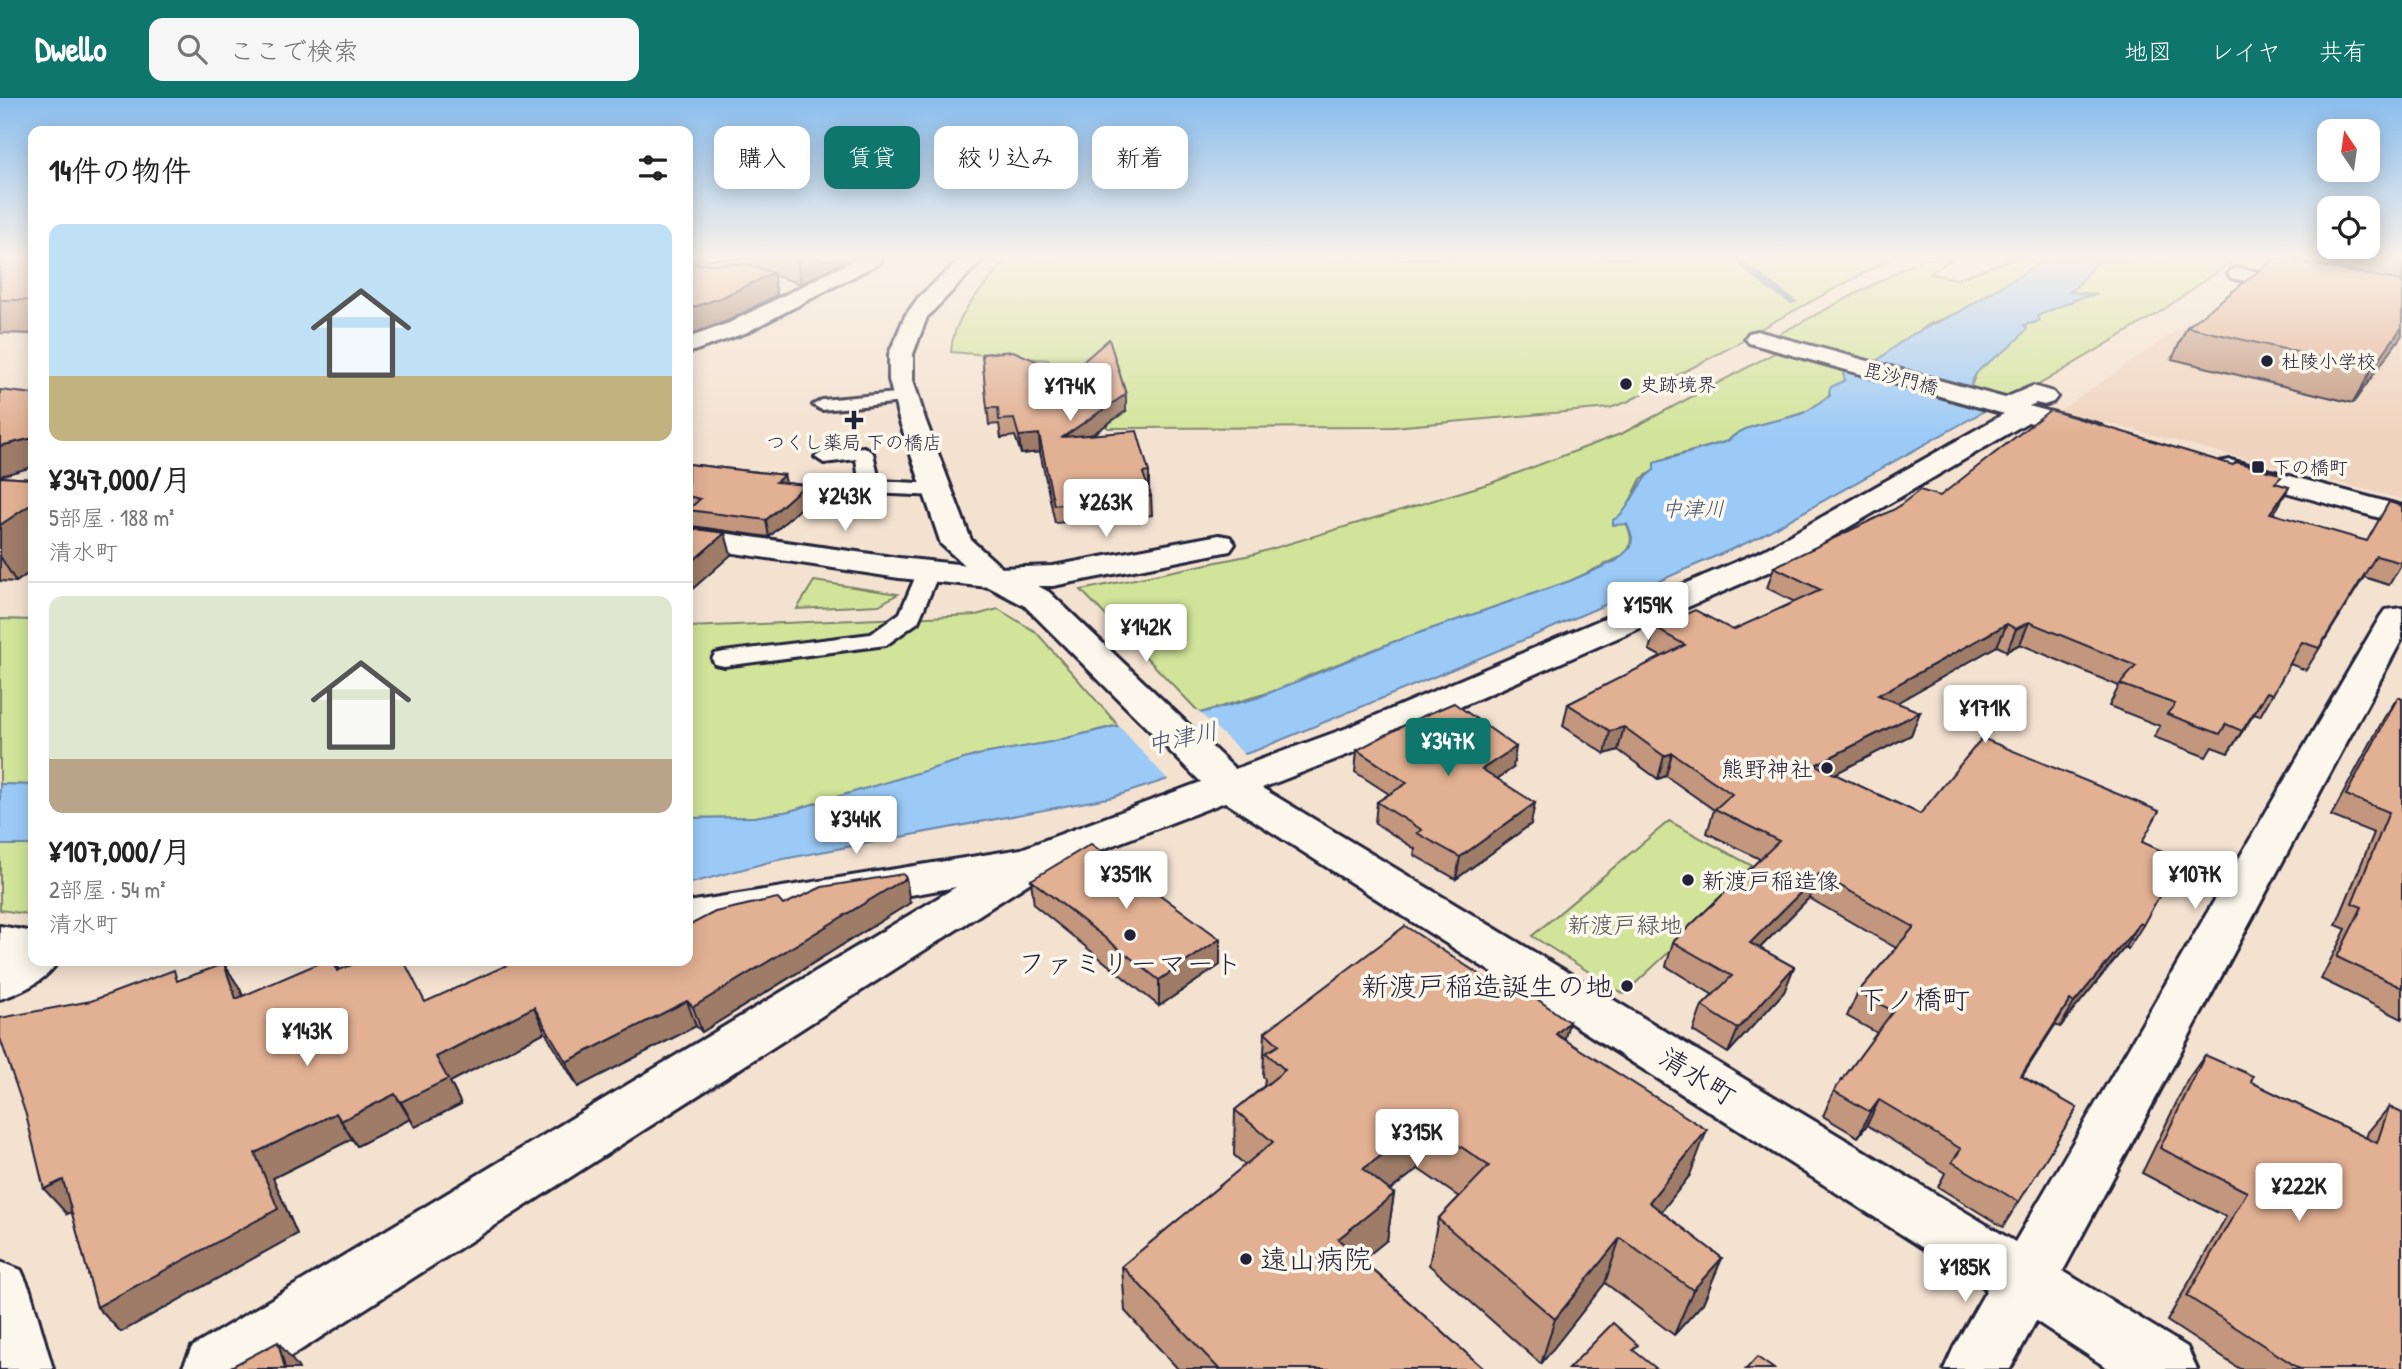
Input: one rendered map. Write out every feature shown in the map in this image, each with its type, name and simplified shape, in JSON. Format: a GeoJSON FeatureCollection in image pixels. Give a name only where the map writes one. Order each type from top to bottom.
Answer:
{"type":"FeatureCollection","features":[{"type":"Feature","properties":{"kind":"street"},"geometry":{"type":"LineString","coordinates":[[693,344],[757,318]]}},
{"type":"Feature","properties":{"kind":"street"},"geometry":{"type":"LineString","coordinates":[[915,318],[901,354],[901,380],[906,397],[957,544],[997,578]]}},
{"type":"Feature","properties":{"kind":"street","name":"毘沙門橋"},"geometry":{"type":"LineString","coordinates":[[1756,338],[2008,407],[2033,394],[2034,405]]}},
{"type":"Feature","properties":{"kind":"street"},"geometry":{"type":"LineString","coordinates":[[214,1369],[1036,859],[1222,779],[1361,736],[1775,558],[2034,405],[2119,438]]}},
{"type":"Feature","properties":{"kind":"street"},"geometry":{"type":"LineString","coordinates":[[2200,460],[2402,514]]}},
{"type":"Feature","properties":{"kind":"street"},"geometry":{"type":"LineString","coordinates":[[693,538],[997,578],[1053,576],[1219,544]]}},
{"type":"Feature","properties":{"kind":"street","name":"清水町"},"geometry":{"type":"LineString","coordinates":[[997,578],[1037,599],[1222,779],[2165,1369]]}},
{"type":"Feature","properties":{"kind":"street"},"geometry":{"type":"LineString","coordinates":[[1976,1369],[2165,1036],[2397,617],[2402,618]]}},
{"type":"Feature","properties":{"kind":"street"},"geometry":{"type":"LineString","coordinates":[[693,917],[1036,859]]}},
{"type":"Feature","properties":{"kind":"street"},"geometry":{"type":"LineString","coordinates":[[0,943],[28,948]]}},
{"type":"Feature","properties":{"kind":"street"},"geometry":{"type":"LineString","coordinates":[[0,981],[28,965]]}},
{"type":"Feature","properties":{"kind":"street"},"geometry":{"type":"LineString","coordinates":[[0,1290],[21,1369]]}},
{"type":"Feature","properties":{"kind":"lane"},"geometry":{"type":"LineString","coordinates":[[822,405],[906,397]]}},
{"type":"Feature","properties":{"kind":"lane"},"geometry":{"type":"LineString","coordinates":[[824,457],[864,453],[870,487],[938,490]]}},
{"type":"Feature","properties":{"kind":"lane"},"geometry":{"type":"LineString","coordinates":[[724,659],[878,640],[910,617],[929,571]]}},
{"type":"Feature","properties":{"kind":"shaded area","name":"杜陵小学校"},"geometry":{"type":"Polygon","coordinates":[[[2195,318],[2402,318],[2402,499],[2059,411],[2195,318]]]}},
{"type":"Feature","properties":{"kind":"green space"},"geometry":{"type":"Polygon","coordinates":[[[961,318],[1780,318],[1627,402],[1610,408],[1393,427],[1108,428],[1049,360],[951,352],[961,318]]]}},
{"type":"Feature","properties":{"kind":"green space"},"geometry":{"type":"Polygon","coordinates":[[[1809,318],[1944,318],[1928,325],[1873,365],[1771,338],[1809,318]]]}},
{"type":"Feature","properties":{"kind":"green space"},"geometry":{"type":"Polygon","coordinates":[[[2036,318],[2150,318],[2012,401],[1969,391],[1978,369],[2008,348],[2024,325],[2035,323],[2036,318]]]}},
{"type":"Feature","properties":{"kind":"green space"},"geometry":{"type":"Polygon","coordinates":[[[1784,348],[1851,368],[1843,374],[1846,380],[1809,410],[1755,426],[1736,434],[1728,441],[1660,460],[1654,470],[1641,479],[1623,515],[1631,540],[1625,555],[1570,581],[1393,642],[1284,688],[1200,713],[1081,590],[1251,555],[1491,483],[1623,433],[1784,348]]]}},
{"type":"Feature","properties":{"kind":"green space"},"geometry":{"type":"Polygon","coordinates":[[[814,581],[898,594],[879,605],[797,609],[814,581]]]}},
{"type":"Feature","properties":{"kind":"green space"},"geometry":{"type":"Polygon","coordinates":[[[998,609],[1036,632],[1118,725],[1051,742],[978,755],[790,811],[755,817],[693,818],[693,627],[976,615],[998,609]]]}},
{"type":"Feature","properties":{"kind":"green space"},"geometry":{"type":"Polygon","coordinates":[[[0,619],[28,620],[28,785],[0,784],[0,619]]]}},
{"type":"Feature","properties":{"kind":"green space","name":"新渡戸緑地"},"geometry":{"type":"Polygon","coordinates":[[[1669,821],[1758,869],[1624,994],[1532,936],[1669,821]]]}},
{"type":"Feature","properties":{"kind":"green space"},"geometry":{"type":"Polygon","coordinates":[[[0,845],[28,845],[28,914],[0,910],[0,845]]]}},
{"type":"Feature","properties":{"kind":"water","name":"中津川"},"geometry":{"type":"Polygon","coordinates":[[[1946,318],[2038,318],[2039,321],[2024,325],[2027,329],[2015,342],[1985,364],[1975,375],[1969,391],[1969,401],[1986,410],[1755,539],[1545,631],[1257,750],[1113,797],[773,861],[693,883],[693,818],[755,817],[790,811],[978,755],[1051,742],[1112,727],[1201,713],[1257,698],[1393,642],[1570,581],[1616,561],[1631,547],[1632,537],[1627,524],[1613,525],[1613,520],[1625,510],[1642,482],[1654,470],[1654,463],[1728,441],[1743,430],[1805,412],[1830,396],[1831,387],[1845,380],[1843,374],[1846,371],[1873,364],[1907,337],[1946,318]]]}},
{"type":"Feature","properties":{"kind":"water"},"geometry":{"type":"Polygon","coordinates":[[[0,784],[28,785],[28,845],[0,845],[0,784]]]}},
{"type":"Feature","properties":{"kind":"pier"},"geometry":{"type":"Polygon","coordinates":[[[1197,710],[1247,757],[1170,782],[1116,723],[1197,710]]]}},
{"type":"Feature","properties":{"kind":"building"},"geometry":{"type":"Polygon","coordinates":[[[2198,318],[2402,318],[2402,327],[2372,369],[2187,327],[2198,318]]]}},
{"type":"Feature","properties":{"kind":"building"},"geometry":{"type":"Polygon","coordinates":[[[1109,339],[1126,394],[1063,437],[1137,431],[1149,472],[1143,473],[1151,496],[1054,505],[1039,434],[1019,436],[1014,419],[999,420],[998,408],[987,408],[982,354],[1013,351],[1052,368],[1078,366],[1109,339]]]}},
{"type":"Feature","properties":{"kind":"building"},"geometry":{"type":"Polygon","coordinates":[[[0,390],[28,393],[28,439],[0,446],[0,390]]]}},
{"type":"Feature","properties":{"kind":"building"},"geometry":{"type":"Polygon","coordinates":[[[2050,410],[2233,465],[2236,462],[2283,475],[2275,483],[2289,487],[2270,513],[2367,541],[2389,502],[2402,506],[2402,563],[2376,556],[2319,648],[2302,642],[2273,694],[2267,692],[2242,731],[2226,724],[2220,734],[2167,714],[2175,704],[2120,684],[2136,666],[2029,622],[2016,629],[2007,624],[1878,695],[1920,712],[1815,765],[1920,814],[1982,738],[2159,811],[2142,842],[2180,859],[2143,925],[2140,923],[2074,1003],[2070,1000],[2021,1076],[2077,1108],[2019,1202],[1952,1162],[1961,1149],[1879,1100],[1870,1112],[1834,1091],[1893,1011],[1858,992],[1914,927],[1819,874],[1750,943],[1794,967],[1738,1029],[1702,1006],[1732,976],[1673,942],[1779,841],[1715,809],[1732,794],[1672,753],[1664,756],[1624,727],[1610,731],[1568,704],[1685,645],[1655,628],[1695,610],[1733,630],[1821,590],[1774,567],[1895,509],[1920,490],[1940,496],[2050,410]]]}},
{"type":"Feature","properties":{"kind":"building"},"geometry":{"type":"Polygon","coordinates":[[[693,465],[784,475],[776,482],[805,485],[766,520],[693,511],[693,505],[700,499],[693,497],[693,465]]]}},
{"type":"Feature","properties":{"kind":"building"},"geometry":{"type":"Polygon","coordinates":[[[0,477],[28,479],[28,506],[0,525],[0,477]]]}},
{"type":"Feature","properties":{"kind":"building"},"geometry":{"type":"Polygon","coordinates":[[[693,529],[725,533],[693,561],[693,529]]]}},
{"type":"Feature","properties":{"kind":"building"},"geometry":{"type":"Polygon","coordinates":[[[2398,697],[2402,699],[2402,988],[2337,957],[2362,907],[2352,903],[2389,812],[2346,795],[2398,697]]]}},
{"type":"Feature","properties":{"kind":"building"},"geometry":{"type":"Polygon","coordinates":[[[1454,703],[1516,747],[1482,769],[1535,803],[1460,857],[1417,833],[1422,830],[1377,802],[1407,783],[1357,750],[1414,720],[1454,703]]]}},
{"type":"Feature","properties":{"kind":"building"},"geometry":{"type":"Polygon","coordinates":[[[1091,844],[1220,939],[1159,980],[1031,880],[1091,844]]]}},
{"type":"Feature","properties":{"kind":"building"},"geometry":{"type":"Polygon","coordinates":[[[903,874],[906,878],[693,1007],[687,1001],[566,1062],[534,1007],[436,1057],[448,1079],[401,1102],[395,1094],[341,1121],[336,1113],[255,1153],[278,1209],[97,1307],[63,1180],[44,1189],[26,1115],[0,1038],[0,1018],[91,1001],[174,970],[177,981],[218,966],[225,966],[236,999],[312,966],[336,966],[337,971],[349,966],[407,966],[425,1002],[505,966],[693,966],[693,923],[715,912],[777,898],[783,905],[822,887],[903,874]]]}},
{"type":"Feature","properties":{"kind":"building"},"geometry":{"type":"Polygon","coordinates":[[[1405,926],[1505,991],[1515,983],[1569,1022],[1556,1034],[1707,1130],[1649,1202],[1722,1258],[1693,1290],[1620,1238],[1555,1319],[1438,1219],[1489,1166],[1426,1123],[1363,1169],[1394,1194],[1338,1239],[1484,1369],[1219,1369],[1122,1266],[1273,1142],[1235,1110],[1285,1070],[1266,1053],[1279,1045],[1265,1032],[1405,926]]]}},
{"type":"Feature","properties":{"kind":"building"},"geometry":{"type":"Polygon","coordinates":[[[2205,1055],[2253,1076],[2251,1082],[2377,1143],[2389,1107],[2402,1113],[2402,1369],[2300,1369],[2187,1296],[2247,1192],[2160,1148],[2205,1055]]]}},
{"type":"Feature","properties":{"kind":"building"},"geometry":{"type":"Polygon","coordinates":[[[1613,1323],[1638,1345],[1633,1350],[1657,1369],[1568,1369],[1613,1323]]]}},
{"type":"Feature","properties":{"kind":"building"},"geometry":{"type":"Polygon","coordinates":[[[278,1342],[285,1369],[227,1369],[278,1342]]]}},
{"type":"Feature","properties":{"kind":"building"},"geometry":{"type":"Polygon","coordinates":[[[1757,1357],[1774,1369],[1746,1369],[1757,1357]]]}},
{"type":"Feature","properties":{"kind":"place","name":"杜陵小学校"},"geometry":{"type":"Point","coordinates":[2267,361]}},
{"type":"Feature","properties":{"kind":"place","name":"史跡境界"},"geometry":{"type":"Point","coordinates":[1626,384]}},
{"type":"Feature","properties":{"kind":"place","name":"つくし薬局 下の橋店"},"geometry":{"type":"Point","coordinates":[854,420]}},
{"type":"Feature","properties":{"kind":"place","name":"下の橋町"},"geometry":{"type":"Point","coordinates":[2258,467]}},
{"type":"Feature","properties":{"kind":"place","name":"熊野神社"},"geometry":{"type":"Point","coordinates":[1827,768]}},
{"type":"Feature","properties":{"kind":"place","name":"新渡戸稲造像"},"geometry":{"type":"Point","coordinates":[1688,880]}},
{"type":"Feature","properties":{"kind":"place","name":"ファミリーマート"},"geometry":{"type":"Point","coordinates":[1130,935]}},
{"type":"Feature","properties":{"kind":"place","name":"新渡戸稲造誕生の地"},"geometry":{"type":"Point","coordinates":[1627,986]}},
{"type":"Feature","properties":{"kind":"place","name":"遠山病院"},"geometry":{"type":"Point","coordinates":[1246,1259]}},
{"type":"Feature","properties":{"kind":"district","name":"下ノ橋町"},"geometry":{"type":"Point","coordinates":[1914,999]}}]}
